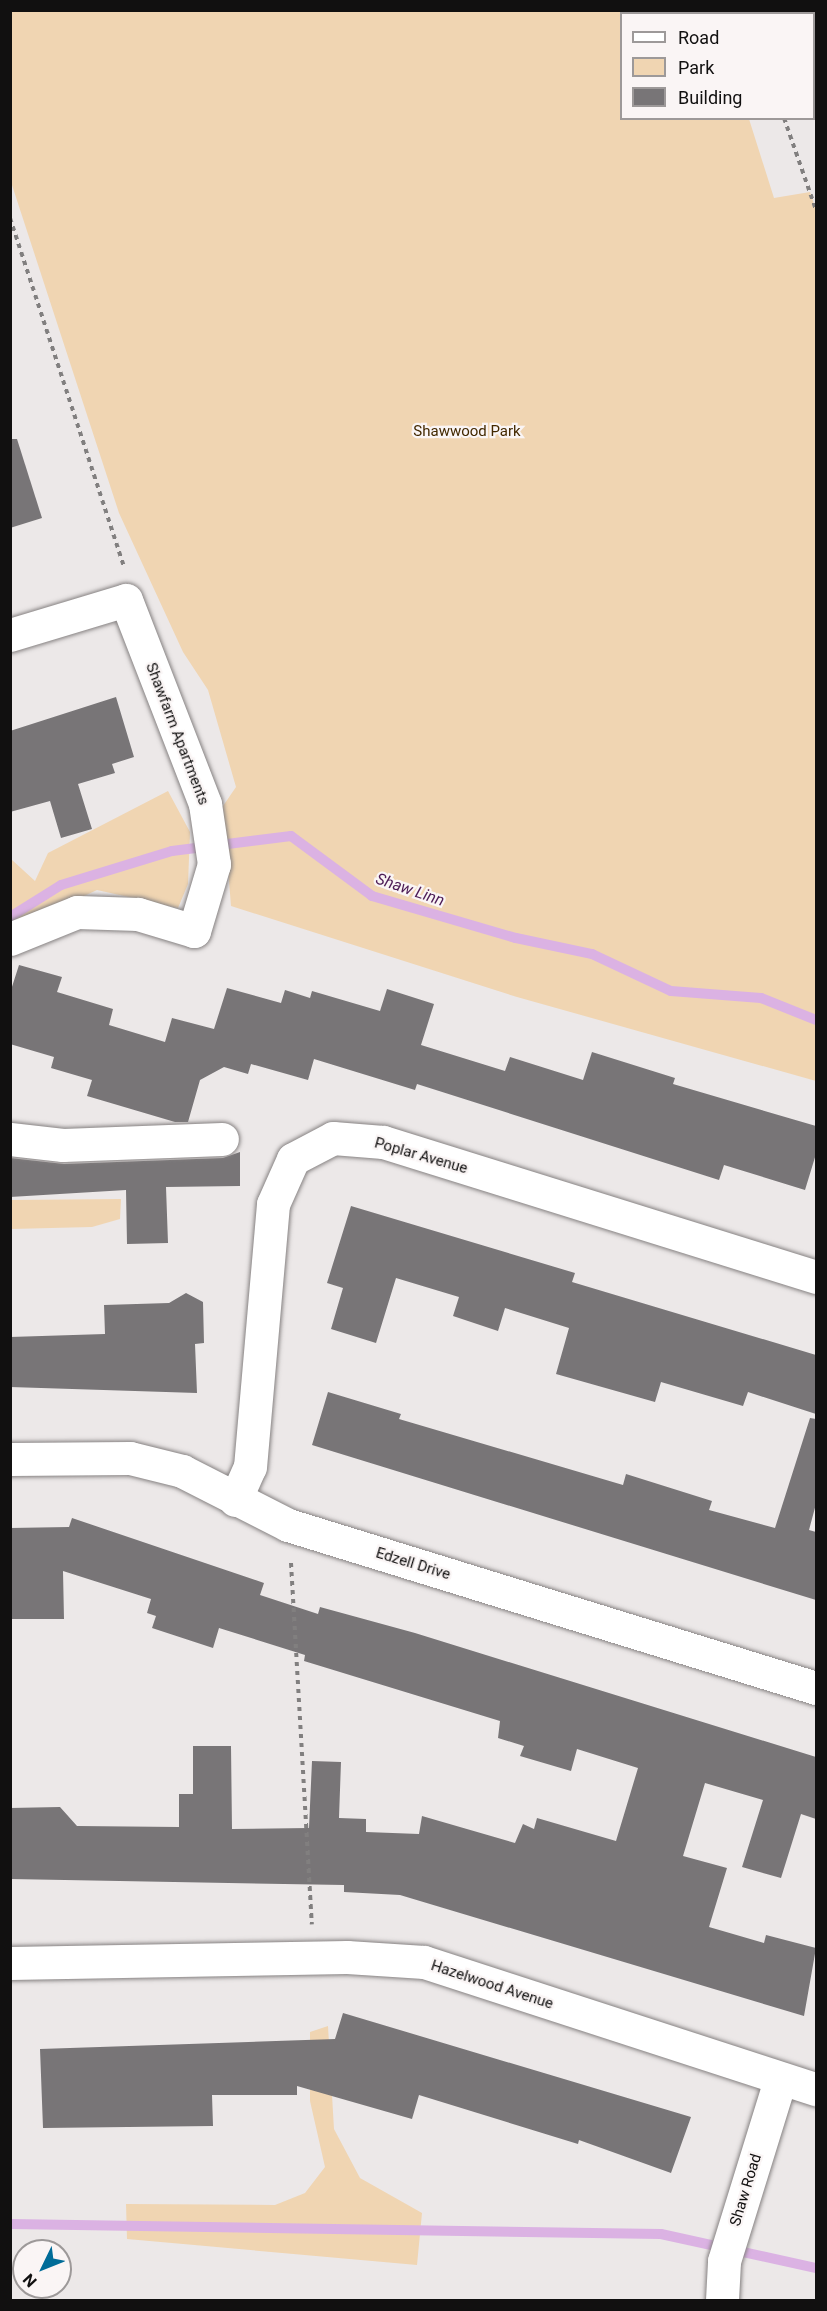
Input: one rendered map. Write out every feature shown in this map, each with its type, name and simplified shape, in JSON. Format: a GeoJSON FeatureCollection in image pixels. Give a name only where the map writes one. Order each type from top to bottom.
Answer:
{"type":"FeatureCollection","features":[{"type":"Feature","properties":{"kind":"street"},"geometry":{"type":"LineString","coordinates":[[10,635],[126,600]]}},
{"type":"Feature","properties":{"kind":"street","name":"Shawfarm Apartments"},"geometry":{"type":"LineString","coordinates":[[10,939],[77,912],[138,914],[194,931],[214,864],[205,804],[126,600]]}},
{"type":"Feature","properties":{"kind":"street","name":"Poplar Avenue"},"geometry":{"type":"LineString","coordinates":[[235,1500],[249,1467],[273,1204],[293,1159],[333,1138],[383,1143],[816,1277]]}},
{"type":"Feature","properties":{"kind":"street"},"geometry":{"type":"LineString","coordinates":[[10,1139],[63,1145],[222,1139]]}},
{"type":"Feature","properties":{"kind":"street","name":"Edzell Drive"},"geometry":{"type":"LineString","coordinates":[[10,1459],[130,1458],[182,1471],[288,1525],[816,1688]]}},
{"type":"Feature","properties":{"kind":"street","name":"Hazelwood Avenue"},"geometry":{"type":"LineString","coordinates":[[10,1963],[314,1958],[424,1962],[780,2080],[816,2089]]}},
{"type":"Feature","properties":{"kind":"street","name":"Shaw Road"},"geometry":{"type":"LineString","coordinates":[[722,2301],[724,2261],[780,2080]]}},
{"type":"Feature","properties":{"kind":"path"},"geometry":{"type":"LineString","coordinates":[[785,120],[816,210]]}},
{"type":"Feature","properties":{"kind":"path"},"geometry":{"type":"LineString","coordinates":[[10,218],[123,558],[126,600]]}},
{"type":"Feature","properties":{"kind":"path"},"geometry":{"type":"LineString","coordinates":[[288,1525],[314,1958]]}},
{"type":"Feature","properties":{"kind":"green space","name":"Shawwood Park"},"geometry":{"type":"Polygon","coordinates":[[[10,11],[711,11],[620,12],[620,120],[749,120],[774,198],[810,192],[816,210],[816,1081],[517,997],[231,906],[223,806],[236,787],[208,690],[183,652],[119,513],[11,182],[10,11]]]}},
{"type":"Feature","properties":{"kind":"green space"},"geometry":{"type":"Polygon","coordinates":[[[168,791],[190,832],[188,884],[178,908],[97,890],[11,930],[11,859],[35,881],[48,853],[168,791]]]}},
{"type":"Feature","properties":{"kind":"green space"},"geometry":{"type":"Polygon","coordinates":[[[121,1199],[120,1219],[92,1227],[11,1229],[11,1200],[121,1199]]]}},
{"type":"Feature","properties":{"kind":"green space"},"geometry":{"type":"Polygon","coordinates":[[[328,2026],[334,2129],[360,2178],[422,2213],[417,2265],[127,2239],[126,2204],[275,2205],[305,2193],[325,2167],[310,2101],[310,2032],[328,2026]]]}},
{"type":"Feature","properties":{"kind":"building"},"geometry":{"type":"Polygon","coordinates":[[[10,439],[17,439],[42,518],[10,528],[10,439]]]}},
{"type":"Feature","properties":{"kind":"building"},"geometry":{"type":"Polygon","coordinates":[[[116,697],[134,757],[112,764],[115,773],[78,784],[92,829],[61,838],[50,801],[10,812],[10,731],[116,697]]]}},
{"type":"Feature","properties":{"kind":"building"},"geometry":{"type":"Polygon","coordinates":[[[19,965],[62,977],[57,992],[113,1009],[109,1025],[165,1042],[172,1018],[214,1029],[227,988],[281,1003],[285,990],[310,998],[312,991],[380,1011],[387,989],[434,1004],[421,1045],[505,1071],[510,1057],[583,1080],[592,1052],[675,1078],[673,1084],[816,1126],[816,1154],[805,1190],[724,1165],[719,1180],[417,1084],[415,1090],[314,1059],[308,1080],[251,1064],[248,1074],[224,1067],[200,1080],[188,1122],[175,1122],[87,1096],[92,1080],[51,1068],[54,1057],[10,1044],[10,993],[19,965]]]}},
{"type":"Feature","properties":{"kind":"building"},"geometry":{"type":"Polygon","coordinates":[[[240,1152],[240,1186],[166,1187],[168,1243],[127,1244],[126,1190],[10,1197],[10,1158],[64,1164],[223,1158],[240,1152]]]}},
{"type":"Feature","properties":{"kind":"building"},"geometry":{"type":"Polygon","coordinates":[[[351,1206],[575,1273],[572,1282],[816,1355],[816,1414],[748,1392],[743,1406],[661,1382],[655,1402],[556,1374],[569,1328],[505,1308],[498,1331],[453,1316],[459,1297],[396,1278],[376,1343],[331,1329],[343,1288],[327,1283],[351,1206]]]}},
{"type":"Feature","properties":{"kind":"building"},"geometry":{"type":"Polygon","coordinates":[[[186,1293],[203,1302],[204,1343],[195,1344],[197,1393],[10,1387],[10,1337],[105,1334],[104,1305],[169,1303],[186,1293]]]}},
{"type":"Feature","properties":{"kind":"building"},"geometry":{"type":"Polygon","coordinates":[[[328,1392],[401,1414],[399,1419],[623,1485],[626,1474],[712,1501],[709,1510],[775,1528],[810,1418],[816,1419],[816,1504],[809,1530],[816,1532],[816,1600],[312,1445],[328,1392]]]}},
{"type":"Feature","properties":{"kind":"building"},"geometry":{"type":"Polygon","coordinates":[[[72,1518],[264,1583],[260,1595],[318,1614],[320,1607],[415,1633],[816,1757],[816,1819],[801,1814],[781,1878],[742,1867],[763,1800],[705,1783],[683,1856],[727,1868],[709,1927],[764,1943],[766,1935],[816,1948],[804,2016],[400,1895],[344,1892],[344,1885],[10,1879],[10,1808],[60,1807],[77,1826],[179,1827],[179,1794],[193,1794],[193,1746],[231,1746],[232,1829],[309,1828],[312,1761],[341,1762],[339,1818],[366,1819],[366,1832],[419,1834],[422,1816],[515,1843],[523,1824],[534,1829],[537,1818],[616,1841],[638,1768],[577,1749],[571,1771],[520,1756],[524,1746],[498,1738],[500,1721],[304,1661],[305,1655],[219,1628],[213,1648],[152,1628],[156,1616],[147,1613],[151,1599],[63,1571],[64,1619],[10,1619],[10,1528],[69,1527],[72,1518]]]}},
{"type":"Feature","properties":{"kind":"building"},"geometry":{"type":"Polygon","coordinates":[[[343,2013],[691,2117],[671,2173],[579,2140],[578,2144],[419,2095],[412,2119],[297,2086],[297,2095],[212,2095],[213,2126],[43,2128],[40,2049],[335,2039],[343,2013]]]}},
{"type":"Feature","properties":{"kind":"waterway","name":"Shaw Linn"},"geometry":{"type":"LineString","coordinates":[[10,917],[61,885],[172,851],[291,836],[372,896],[516,938],[592,954],[671,991],[761,998],[816,1020]]}},
{"type":"Feature","properties":{"kind":"waterway"},"geometry":{"type":"LineString","coordinates":[[10,2224],[661,2234],[816,2268]]}}]}
